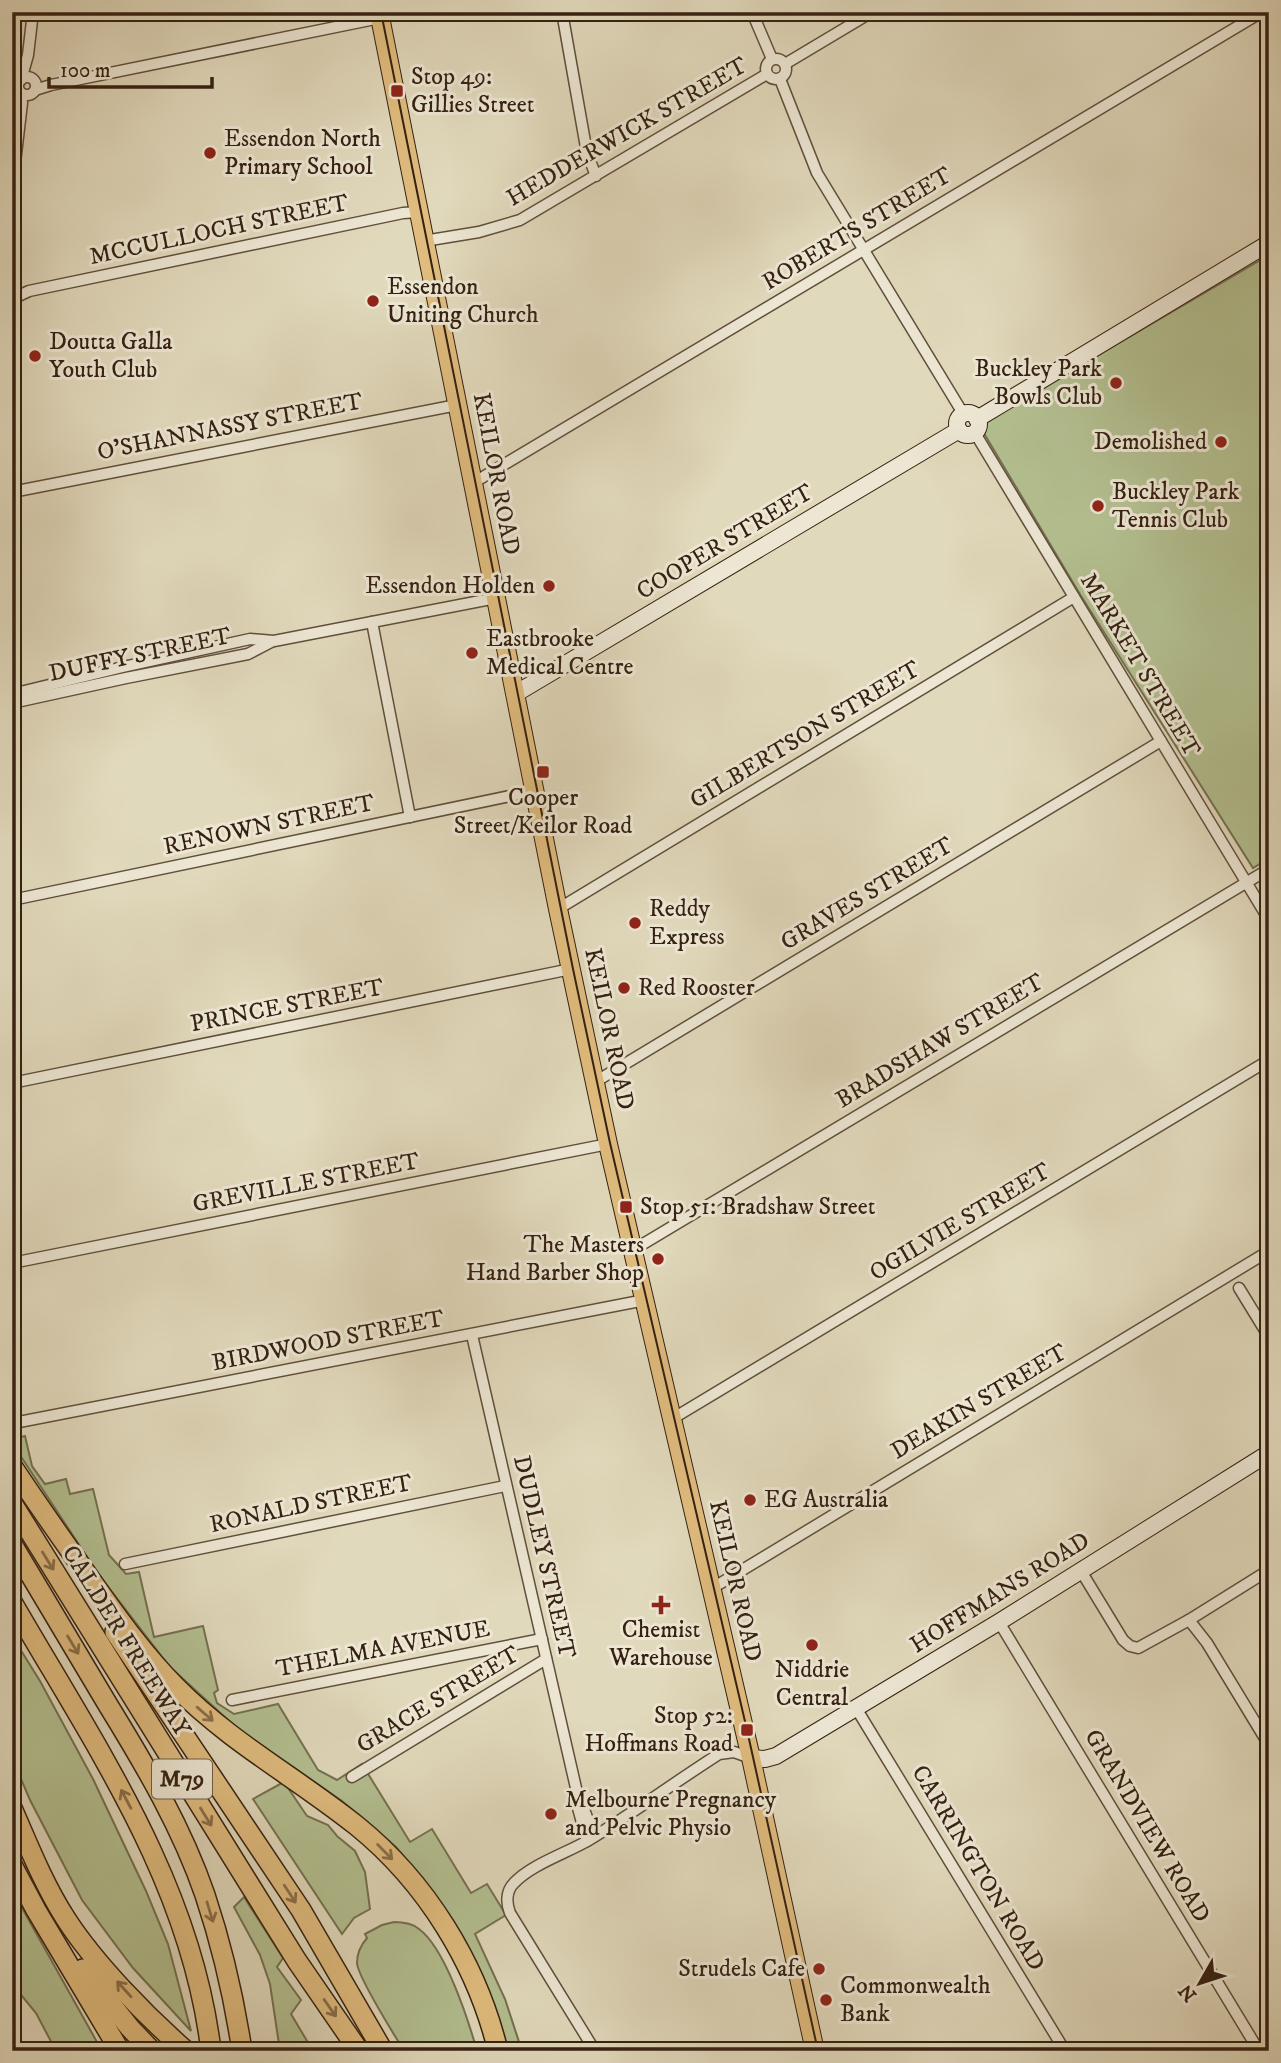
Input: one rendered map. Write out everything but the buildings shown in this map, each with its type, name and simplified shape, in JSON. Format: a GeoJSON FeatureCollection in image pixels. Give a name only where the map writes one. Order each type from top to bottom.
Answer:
{"type":"FeatureCollection","features":[{"type":"Feature","properties":{"kind":"highway"},"geometry":{"type":"LineString","coordinates":[[12,1466],[120,1620],[177,1688],[230,1735],[358,1827],[415,1884],[452,1938],[471,1973],[498,2051]]}},
{"type":"Feature","properties":{"kind":"highway","name":"CALDER FREEWAY"},"geometry":{"type":"LineString","coordinates":[[12,1503],[290,1950],[359,2051]]}},
{"type":"Feature","properties":{"kind":"highway"},"geometry":{"type":"LineString","coordinates":[[40,1508],[133,1662],[301,1910],[383,2051]]}},
{"type":"Feature","properties":{"kind":"highway"},"geometry":{"type":"LineString","coordinates":[[12,1544],[132,1744],[181,1838],[204,1893],[222,1950],[242,2051]]}},
{"type":"Feature","properties":{"kind":"highway"},"geometry":{"type":"LineString","coordinates":[[12,1602],[144,1831],[185,1935],[202,1995],[211,2049]]}},
{"type":"Feature","properties":{"kind":"highway"},"geometry":{"type":"LineString","coordinates":[[12,1808],[66,1920]]}},
{"type":"Feature","properties":{"kind":"highway"},"geometry":{"type":"LineString","coordinates":[[12,1832],[66,1920],[124,1990],[186,2051]]}},
{"type":"Feature","properties":{"kind":"highway"},"geometry":{"type":"LineString","coordinates":[[17,1874],[120,2051]]}},
{"type":"Feature","properties":{"kind":"highway"},"geometry":{"type":"LineString","coordinates":[[17,1874],[92,1981],[152,2051]]}},
{"type":"Feature","properties":{"kind":"main road","name":"KEILOR ROAD"},"geometry":{"type":"LineString","coordinates":[[379,15],[534,791],[608,1143],[751,1758],[815,2051]]}},
{"type":"Feature","properties":{"kind":"street"},"geometry":{"type":"LineString","coordinates":[[12,188],[20,119],[29,86],[28,55],[33,12]]}},
{"type":"Feature","properties":{"kind":"street"},"geometry":{"type":"LineString","coordinates":[[562,12],[587,153],[596,176]]}},
{"type":"Feature","properties":{"kind":"street"},"geometry":{"type":"LineString","coordinates":[[752,12],[772,59]]}},
{"type":"Feature","properties":{"kind":"street","name":"HEDDERWICK STREET"},"geometry":{"type":"LineString","coordinates":[[785,64],[872,12]]}},
{"type":"Feature","properties":{"kind":"street","name":"ROBERTS STREET"},"geometry":{"type":"LineString","coordinates":[[472,481],[478,480],[1262,12]]}},
{"type":"Feature","properties":{"kind":"street"},"geometry":{"type":"LineString","coordinates":[[29,86],[51,85],[379,15]]}},
{"type":"Feature","properties":{"kind":"street"},"geometry":{"type":"LineString","coordinates":[[772,59],[781,60],[785,64],[786,73],[780,79],[774,79],[767,74],[766,67],[772,59]]}},
{"type":"Feature","properties":{"kind":"street","name":"HEDDERWICK STREET"},"geometry":{"type":"LineString","coordinates":[[424,241],[511,224],[767,74]]}},
{"type":"Feature","properties":{"kind":"street","name":"MARKET STREET"},"geometry":{"type":"LineString","coordinates":[[780,79],[817,173],[1269,920]]}},
{"type":"Feature","properties":{"kind":"street","name":"MCCULLOCH STREET"},"geometry":{"type":"LineString","coordinates":[[12,299],[29,291],[419,212]]}},
{"type":"Feature","properties":{"kind":"street","name":"COOPER STREET"},"geometry":{"type":"LineString","coordinates":[[515,694],[1269,243]]}},
{"type":"Feature","properties":{"kind":"street","name":"MCCULLOCH STREET"},"geometry":{"type":"LineString","coordinates":[[12,290],[29,291]]}},
{"type":"Feature","properties":{"kind":"street","name":"O'SHANNASSY STREET"},"geometry":{"type":"LineString","coordinates":[[12,492],[457,405]]}},
{"type":"Feature","properties":{"kind":"street","name":"GILBERTSON STREET"},"geometry":{"type":"LineString","coordinates":[[558,909],[1074,597]]}},
{"type":"Feature","properties":{"kind":"street","name":"DUFFY STREET"},"geometry":{"type":"LineString","coordinates":[[12,703],[250,639],[274,641],[496,598]]}},
{"type":"Feature","properties":{"kind":"street"},"geometry":{"type":"LineString","coordinates":[[372,622],[410,817]]}},
{"type":"Feature","properties":{"kind":"street","name":"DUFFY STREET"},"geometry":{"type":"LineString","coordinates":[[12,694],[124,672]]}},
{"type":"Feature","properties":{"kind":"street","name":"GRAVES STREET"},"geometry":{"type":"LineString","coordinates":[[595,1082],[1161,741]]}},
{"type":"Feature","properties":{"kind":"street","name":"RENOWN STREET"},"geometry":{"type":"LineString","coordinates":[[12,900],[534,791]]}},
{"type":"Feature","properties":{"kind":"street","name":"BRADSHAW STREET"},"geometry":{"type":"LineString","coordinates":[[633,1250],[1269,869]]}},
{"type":"Feature","properties":{"kind":"street","name":"PRINCE STREET"},"geometry":{"type":"LineString","coordinates":[[12,1083],[571,969]]}},
{"type":"Feature","properties":{"kind":"street","name":"OGILVIE STREET"},"geometry":{"type":"LineString","coordinates":[[672,1419],[1269,1060]]}},
{"type":"Feature","properties":{"kind":"street","name":"GREVILLE STREET"},"geometry":{"type":"LineString","coordinates":[[12,1263],[608,1143]]}},
{"type":"Feature","properties":{"kind":"street","name":"DEAKIN STREET"},"geometry":{"type":"LineString","coordinates":[[711,1588],[1269,1251]]}},
{"type":"Feature","properties":{"kind":"street"},"geometry":{"type":"LineString","coordinates":[[1239,1288],[1269,1337]]}},
{"type":"Feature","properties":{"kind":"street","name":"BIRDWOOD STREET"},"geometry":{"type":"LineString","coordinates":[[19,1422],[645,1300]]}},
{"type":"Feature","properties":{"kind":"street","name":"DUDLEY STREET"},"geometry":{"type":"LineString","coordinates":[[472,1335],[576,1788],[580,1820],[587,1841]]}},
{"type":"Feature","properties":{"kind":"street","name":"HOFFMANS ROAD"},"geometry":{"type":"LineString","coordinates":[[751,1758],[765,1759],[776,1756],[999,1622],[1269,1453]]}},
{"type":"Feature","properties":{"kind":"street","name":"RONALD STREET"},"geometry":{"type":"LineString","coordinates":[[125,1564],[505,1486]]}},
{"type":"Feature","properties":{"kind":"street"},"geometry":{"type":"LineString","coordinates":[[1081,1571],[1123,1640],[1138,1648],[1193,1618],[1269,1570]]}},
{"type":"Feature","properties":{"kind":"street"},"geometry":{"type":"LineString","coordinates":[[1193,1618],[1269,1745]]}},
{"type":"Feature","properties":{"kind":"street","name":"GRANDVIEW ROAD"},"geometry":{"type":"LineString","coordinates":[[999,1622],[1259,2051]]}},
{"type":"Feature","properties":{"kind":"street","name":"THELMA AVENUE"},"geometry":{"type":"LineString","coordinates":[[232,1700],[542,1639]]}},
{"type":"Feature","properties":{"kind":"street","name":"GRACE STREET"},"geometry":{"type":"LineString","coordinates":[[352,1777],[545,1659]]}},
{"type":"Feature","properties":{"kind":"street","name":"CARRINGTON ROAD"},"geometry":{"type":"LineString","coordinates":[[856,1708],[1065,2051]]}},
{"type":"Feature","properties":{"kind":"street"},"geometry":{"type":"LineString","coordinates":[[595,2051],[510,1913],[508,1892],[517,1880],[587,1841],[719,1754],[734,1752],[751,1758]]}},
{"type":"Feature","properties":{"kind":"street","name":"DUDLEY STREET"},"geometry":{"type":"LineString","coordinates":[[576,1788],[588,1820],[598,1834]]}},
{"type":"Feature","properties":{"kind":"green space"},"geometry":{"type":"Polygon","coordinates":[[[1269,255],[1269,858],[1253,868],[1081,596],[982,430],[984,422],[1269,255]]]}},
{"type":"Feature","properties":{"kind":"green space"},"geometry":{"type":"Polygon","coordinates":[[[25,1436],[32,1466],[45,1484],[66,1479],[70,1494],[93,1489],[109,1555],[126,1574],[139,1572],[154,1637],[203,1626],[218,1690],[214,1693],[217,1703],[234,1714],[278,1704],[318,1770],[337,1780],[362,1764],[410,1842],[432,1829],[471,1893],[487,1884],[506,1915],[475,1934],[505,1999],[522,2051],[508,2051],[503,2034],[424,1881],[396,1847],[342,1801],[238,1729],[170,1667],[99,1575],[12,1443],[12,1439],[25,1436]]]}},
{"type":"Feature","properties":{"kind":"green space"},"geometry":{"type":"Polygon","coordinates":[[[12,1636],[40,1681],[93,1779],[146,1891],[168,1944],[191,2031],[133,1968],[82,1900],[30,1800],[12,1758],[12,1636]]]}},
{"type":"Feature","properties":{"kind":"green space"},"geometry":{"type":"Polygon","coordinates":[[[282,1783],[307,1816],[328,1825],[355,1851],[365,1872],[370,1909],[354,1918],[342,1934],[253,1799],[282,1783]]]}},
{"type":"Feature","properties":{"kind":"green space"},"geometry":{"type":"Polygon","coordinates":[[[12,1890],[102,2051],[56,2051],[36,2013],[12,1984],[12,1890]]]}},
{"type":"Feature","properties":{"kind":"green space"},"geometry":{"type":"Polygon","coordinates":[[[244,1897],[283,1958],[277,1967],[301,2000],[291,2014],[313,2051],[280,2051],[270,1984],[260,1955],[234,1907],[244,1897]]]}},
{"type":"Feature","properties":{"kind":"green space"},"geometry":{"type":"Polygon","coordinates":[[[394,1922],[416,1927],[429,1938],[454,1985],[477,2051],[404,2051],[370,1993],[357,1963],[367,1938],[365,1934],[394,1922]]]}},
{"type":"Feature","properties":{"kind":"tram line"},"geometry":{"type":"LineString","coordinates":[[381,12],[610,1143],[747,1730],[818,2051]]}},
{"type":"Feature","properties":{"kind":"place","name":"Stop 49: Gillies Street"},"geometry":{"type":"Point","coordinates":[397,91]}},
{"type":"Feature","properties":{"kind":"place","name":"Essendon North Primary School"},"geometry":{"type":"Point","coordinates":[210,153]}},
{"type":"Feature","properties":{"kind":"place","name":"Essendon Uniting Church"},"geometry":{"type":"Point","coordinates":[373,301]}},
{"type":"Feature","properties":{"kind":"place","name":"Doutta Galla Youth Club"},"geometry":{"type":"Point","coordinates":[35,356]}},
{"type":"Feature","properties":{"kind":"place","name":"Buckley Park Bowls Club"},"geometry":{"type":"Point","coordinates":[1116,383]}},
{"type":"Feature","properties":{"kind":"place","name":"Demolished"},"geometry":{"type":"Point","coordinates":[1221,442]}},
{"type":"Feature","properties":{"kind":"place","name":"Buckley Park Tennis Club"},"geometry":{"type":"Point","coordinates":[1098,506]}},
{"type":"Feature","properties":{"kind":"place","name":"Essendon Holden"},"geometry":{"type":"Point","coordinates":[549,586]}},
{"type":"Feature","properties":{"kind":"place","name":"Eastbrooke Medical Centre"},"geometry":{"type":"Point","coordinates":[472,653]}},
{"type":"Feature","properties":{"kind":"place","name":"Cooper Street/Keilor Road"},"geometry":{"type":"Point","coordinates":[543,772]}},
{"type":"Feature","properties":{"kind":"place","name":"Reddy Express"},"geometry":{"type":"Point","coordinates":[635,923]}},
{"type":"Feature","properties":{"kind":"place","name":"Red Rooster"},"geometry":{"type":"Point","coordinates":[624,988]}},
{"type":"Feature","properties":{"kind":"place","name":"Stop 51: Bradshaw Street"},"geometry":{"type":"Point","coordinates":[626,1207]}},
{"type":"Feature","properties":{"kind":"place","name":"The Masters Hand Barber Shop"},"geometry":{"type":"Point","coordinates":[658,1259]}},
{"type":"Feature","properties":{"kind":"place","name":"EG Australia"},"geometry":{"type":"Point","coordinates":[750,1500]}},
{"type":"Feature","properties":{"kind":"place","name":"Chemist Warehouse"},"geometry":{"type":"Point","coordinates":[661,1605]}},
{"type":"Feature","properties":{"kind":"place","name":"Niddrie Central"},"geometry":{"type":"Point","coordinates":[812,1645]}},
{"type":"Feature","properties":{"kind":"place","name":"Stop 52: Hoffmans Road"},"geometry":{"type":"Point","coordinates":[747,1730]}},
{"type":"Feature","properties":{"kind":"place","name":"Melbourne Pregnancy and Pelvic Physio"},"geometry":{"type":"Point","coordinates":[551,1814]}},
{"type":"Feature","properties":{"kind":"place","name":"Strudels Cafe"},"geometry":{"type":"Point","coordinates":[819,1969]}},
{"type":"Feature","properties":{"kind":"place","name":"Commonwealth Bank"},"geometry":{"type":"Point","coordinates":[826,2000]}}]}
